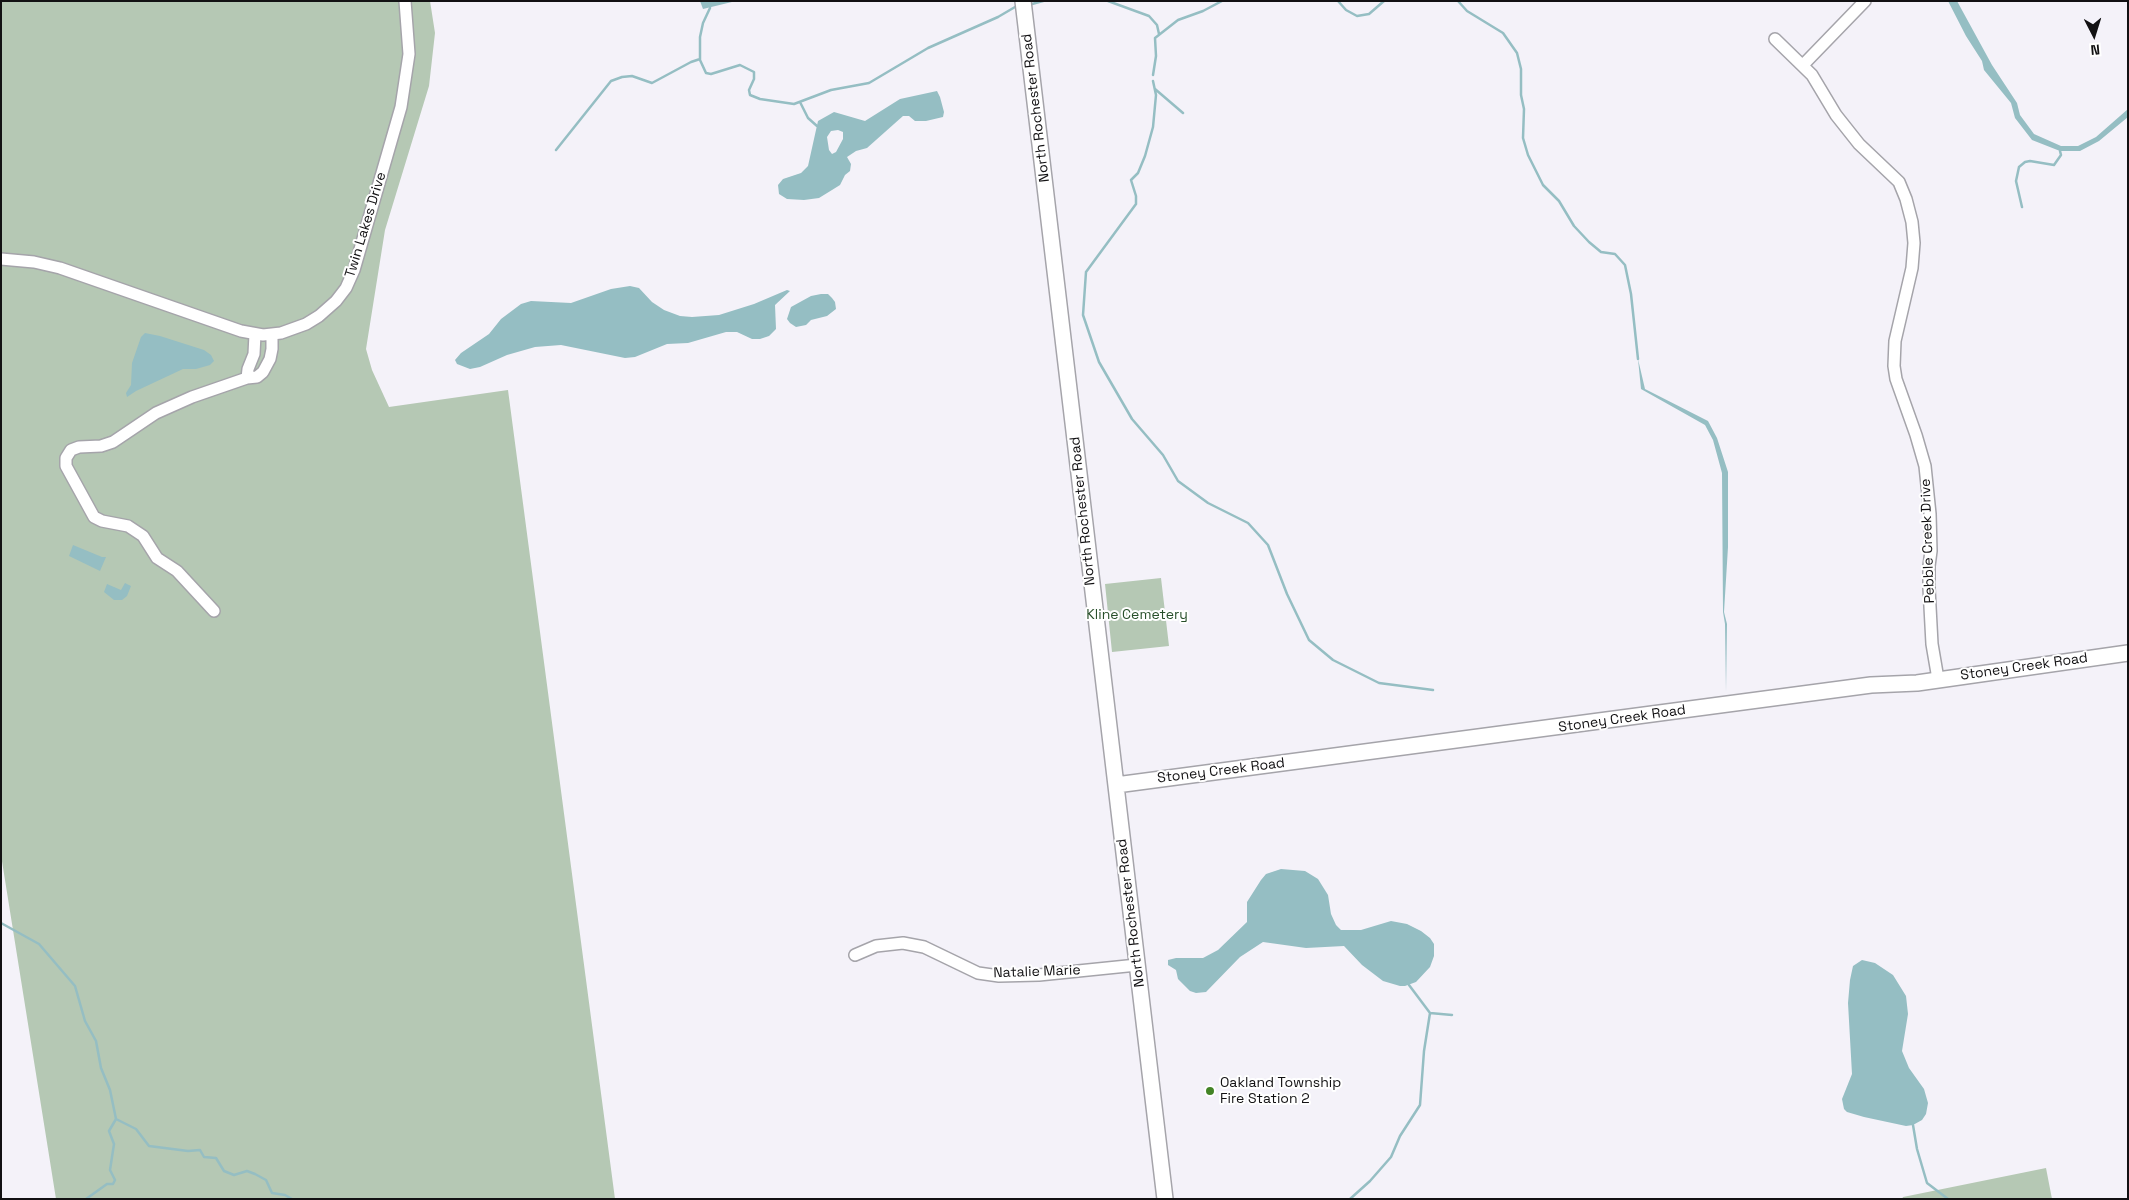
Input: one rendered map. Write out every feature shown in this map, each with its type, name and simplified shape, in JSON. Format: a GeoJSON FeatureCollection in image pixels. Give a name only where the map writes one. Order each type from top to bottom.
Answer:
{"type":"FeatureCollection","features":[{"type":"Feature","properties":{"kind":"main road","name":"North Rochester Road"},"geometry":{"type":"LineString","coordinates":[[1023,1],[1165,1199]]}},
{"type":"Feature","properties":{"kind":"main road","name":"Stoney Creek Road"},"geometry":{"type":"LineString","coordinates":[[1116,785],[1871,686],[1917,683],[2128,653]]}},
{"type":"Feature","properties":{"kind":"street","name":"Twin Lakes Drive"},"geometry":{"type":"LineString","coordinates":[[1,259],[34,262],[60,268],[241,331],[255,334],[289,331],[319,316],[336,301],[346,288],[352,275],[405,90],[409,54],[405,1]]}},
{"type":"Feature","properties":{"kind":"street"},"geometry":{"type":"LineString","coordinates":[[1803,65],[1865,1]]}},
{"type":"Feature","properties":{"kind":"street","name":"Pebble Creek Drive"},"geometry":{"type":"LineString","coordinates":[[1775,39],[1812,75],[1836,115],[1899,182],[1912,222],[1914,243],[1912,268],[1897,332],[1894,366],[1896,379],[1916,435],[1924,466],[1932,551],[1929,566],[1932,644],[1938,680]]}},
{"type":"Feature","properties":{"kind":"street"},"geometry":{"type":"LineString","coordinates":[[247,378],[248,369],[254,354],[255,334]]}},
{"type":"Feature","properties":{"kind":"street"},"geometry":{"type":"LineString","coordinates":[[214,611],[177,571],[157,558],[144,536],[128,526],[102,521],[94,517],[66,466],[66,458],[71,450],[79,447],[102,446],[113,442],[156,413],[172,406],[247,378],[257,377],[263,372],[272,354],[272,334]]}},
{"type":"Feature","properties":{"kind":"street","name":"Natalie Marie"},"geometry":{"type":"LineString","coordinates":[[855,955],[876,946],[903,943],[924,947],[978,973],[1000,976],[1039,975],[1137,965]]}},
{"type":"Feature","properties":{"kind":"green space"},"geometry":{"type":"Polygon","coordinates":[[[1,1],[430,1],[435,33],[429,86],[385,230],[366,349],[372,370],[389,407],[508,390],[615,1199],[56,1199],[1,855],[1,1]]]}},
{"type":"Feature","properties":{"kind":"green space","name":"Kline Cemetery"},"geometry":{"type":"Polygon","coordinates":[[[1161,578],[1169,646],[1112,652],[1105,584],[1161,578]]]}},
{"type":"Feature","properties":{"kind":"green space"},"geometry":{"type":"Polygon","coordinates":[[[2046,1168],[2052,1199],[1902,1199],[1903,1197],[2046,1168]]]}},
{"type":"Feature","properties":{"kind":"water"},"geometry":{"type":"Polygon","coordinates":[[[700,1],[736,1],[703,9],[700,1]]]}},
{"type":"Feature","properties":{"kind":"water"},"geometry":{"type":"Polygon","coordinates":[[[1948,1],[1957,1],[1992,65],[2017,103],[2020,115],[2034,134],[2061,146],[2078,146],[2096,137],[2128,109],[2128,117],[2099,141],[2080,151],[2060,151],[2032,140],[2015,118],[2011,103],[1984,70],[1982,61],[1966,36],[1948,1]]]}},
{"type":"Feature","properties":{"kind":"water"},"geometry":{"type":"Polygon","coordinates":[[[937,91],[944,112],[943,117],[926,121],[915,121],[909,116],[903,116],[867,148],[856,151],[847,157],[851,164],[850,171],[845,175],[840,185],[819,198],[804,200],[787,199],[779,194],[778,185],[783,179],[801,173],[808,166],[818,121],[834,112],[865,121],[900,99],[937,91]],[[838,130],[831,131],[827,137],[829,150],[832,154],[836,152],[843,139],[843,132],[838,130]]]}},
{"type":"Feature","properties":{"kind":"water"},"geometry":{"type":"Polygon","coordinates":[[[630,286],[639,288],[652,302],[664,310],[680,316],[692,317],[719,315],[754,304],[787,290],[790,291],[775,305],[776,329],[769,336],[760,339],[752,339],[737,332],[726,332],[688,343],[667,344],[635,357],[625,358],[561,345],[535,347],[470,369],[457,364],[455,360],[461,353],[489,334],[501,319],[521,304],[531,301],[571,303],[611,289],[630,286]]]}},
{"type":"Feature","properties":{"kind":"water"},"geometry":{"type":"Polygon","coordinates":[[[828,294],[832,298],[836,309],[827,316],[811,320],[806,325],[796,327],[790,323],[787,319],[791,307],[811,296],[828,294]]]}},
{"type":"Feature","properties":{"kind":"water"},"geometry":{"type":"Polygon","coordinates":[[[145,333],[204,350],[211,355],[214,361],[210,365],[196,369],[183,369],[127,397],[126,393],[131,385],[132,363],[141,337],[145,333]]]}},
{"type":"Feature","properties":{"kind":"water"},"geometry":{"type":"Polygon","coordinates":[[[1638,359],[1645,389],[1708,421],[1717,438],[1728,472],[1728,547],[1724,612],[1727,624],[1726,692],[1725,624],[1723,612],[1722,473],[1713,440],[1705,425],[1641,389],[1638,359]]]}},
{"type":"Feature","properties":{"kind":"water"},"geometry":{"type":"Polygon","coordinates":[[[73,545],[106,557],[100,571],[69,556],[73,545]]]}},
{"type":"Feature","properties":{"kind":"water"},"geometry":{"type":"Polygon","coordinates":[[[125,583],[131,586],[127,596],[122,600],[114,600],[104,592],[107,584],[121,590],[125,583]]]}},
{"type":"Feature","properties":{"kind":"water"},"geometry":{"type":"Polygon","coordinates":[[[1281,869],[1305,871],[1318,879],[1328,895],[1331,914],[1336,925],[1341,930],[1361,930],[1391,921],[1407,924],[1421,931],[1434,944],[1434,956],[1430,967],[1416,982],[1400,986],[1383,981],[1362,965],[1344,946],[1306,948],[1263,942],[1240,957],[1206,992],[1196,993],[1190,991],[1178,979],[1176,970],[1168,965],[1168,960],[1176,958],[1203,958],[1218,950],[1247,922],[1247,902],[1261,880],[1266,874],[1281,869]]]}},
{"type":"Feature","properties":{"kind":"water"},"geometry":{"type":"Polygon","coordinates":[[[1862,960],[1875,963],[1893,975],[1906,996],[1908,1014],[1902,1051],[1909,1068],[1924,1089],[1928,1103],[1926,1114],[1922,1120],[1913,1125],[1906,1126],[1864,1117],[1847,1112],[1844,1109],[1842,1099],[1852,1074],[1848,1003],[1850,980],[1853,966],[1862,960]]]}},
{"type":"Feature","properties":{"kind":"waterway"},"geometry":{"type":"LineString","coordinates":[[1032,4],[1043,1]]}},
{"type":"Feature","properties":{"kind":"waterway"},"geometry":{"type":"LineString","coordinates":[[1108,1],[1149,16],[1157,25],[1159,34]]}},
{"type":"Feature","properties":{"kind":"waterway"},"geometry":{"type":"LineString","coordinates":[[1153,75],[1156,56],[1155,38],[1178,20],[1203,11],[1222,1]]}},
{"type":"Feature","properties":{"kind":"waterway"},"geometry":{"type":"LineString","coordinates":[[1338,1],[1346,10],[1357,16],[1369,14],[1384,1]]}},
{"type":"Feature","properties":{"kind":"waterway"},"geometry":{"type":"LineString","coordinates":[[1458,1],[1467,11],[1503,33],[1517,53],[1521,69],[1521,95],[1524,109],[1523,138],[1528,155],[1543,185],[1559,201],[1574,226],[1589,242],[1601,252],[1615,254],[1625,265],[1631,294],[1638,359]]}},
{"type":"Feature","properties":{"kind":"waterway"},"geometry":{"type":"LineString","coordinates":[[710,8],[703,23],[700,37],[700,60],[706,73],[711,74],[740,65],[754,72],[754,79],[749,90],[750,95],[760,99],[794,104],[831,90],[869,83],[928,48],[998,17],[1015,7]]}},
{"type":"Feature","properties":{"kind":"waterway"},"geometry":{"type":"LineString","coordinates":[[556,150],[611,81],[632,76],[652,83],[700,59]]}},
{"type":"Feature","properties":{"kind":"waterway"},"geometry":{"type":"LineString","coordinates":[[1153,81],[1156,95],[1153,127],[1138,173],[1131,180],[1136,196],[1136,204],[1086,272],[1083,315],[1099,362],[1132,419],[1163,455],[1178,481],[1208,503],[1248,523],[1268,545],[1287,594],[1309,640],[1333,660],[1379,683],[1433,690]]}},
{"type":"Feature","properties":{"kind":"waterway"},"geometry":{"type":"LineString","coordinates":[[1155,89],[1183,113]]}},
{"type":"Feature","properties":{"kind":"waterway"},"geometry":{"type":"LineString","coordinates":[[800,102],[808,118],[817,126]]}},
{"type":"Feature","properties":{"kind":"waterway"},"geometry":{"type":"LineString","coordinates":[[2022,207],[2016,181],[2019,167],[2025,162],[2030,161],[2054,165],[2061,155],[2060,151]]}},
{"type":"Feature","properties":{"kind":"waterway"},"geometry":{"type":"LineString","coordinates":[[1,923],[39,944],[75,986],[85,1021],[96,1041],[101,1068],[110,1090],[116,1119],[109,1131],[114,1144],[110,1170],[115,1180],[113,1184],[107,1184],[86,1199]]}},
{"type":"Feature","properties":{"kind":"waterway"},"geometry":{"type":"LineString","coordinates":[[1350,1199],[1370,1181],[1391,1157],[1400,1136],[1420,1105],[1424,1051],[1430,1013],[1409,985]]}},
{"type":"Feature","properties":{"kind":"waterway"},"geometry":{"type":"LineString","coordinates":[[1430,1013],[1452,1015]]}},
{"type":"Feature","properties":{"kind":"waterway"},"geometry":{"type":"LineString","coordinates":[[116,1119],[136,1129],[149,1146],[188,1151],[200,1150],[204,1157],[216,1158],[224,1171],[234,1175],[247,1171],[255,1174],[266,1180],[272,1193],[285,1195],[292,1199]]}},
{"type":"Feature","properties":{"kind":"waterway"},"geometry":{"type":"LineString","coordinates":[[1913,1125],[1917,1149],[1927,1183],[1948,1199]]}},
{"type":"Feature","properties":{"kind":"place","name":"Oakland Township Fire Station 2"},"geometry":{"type":"Point","coordinates":[1210,1091]}}]}
